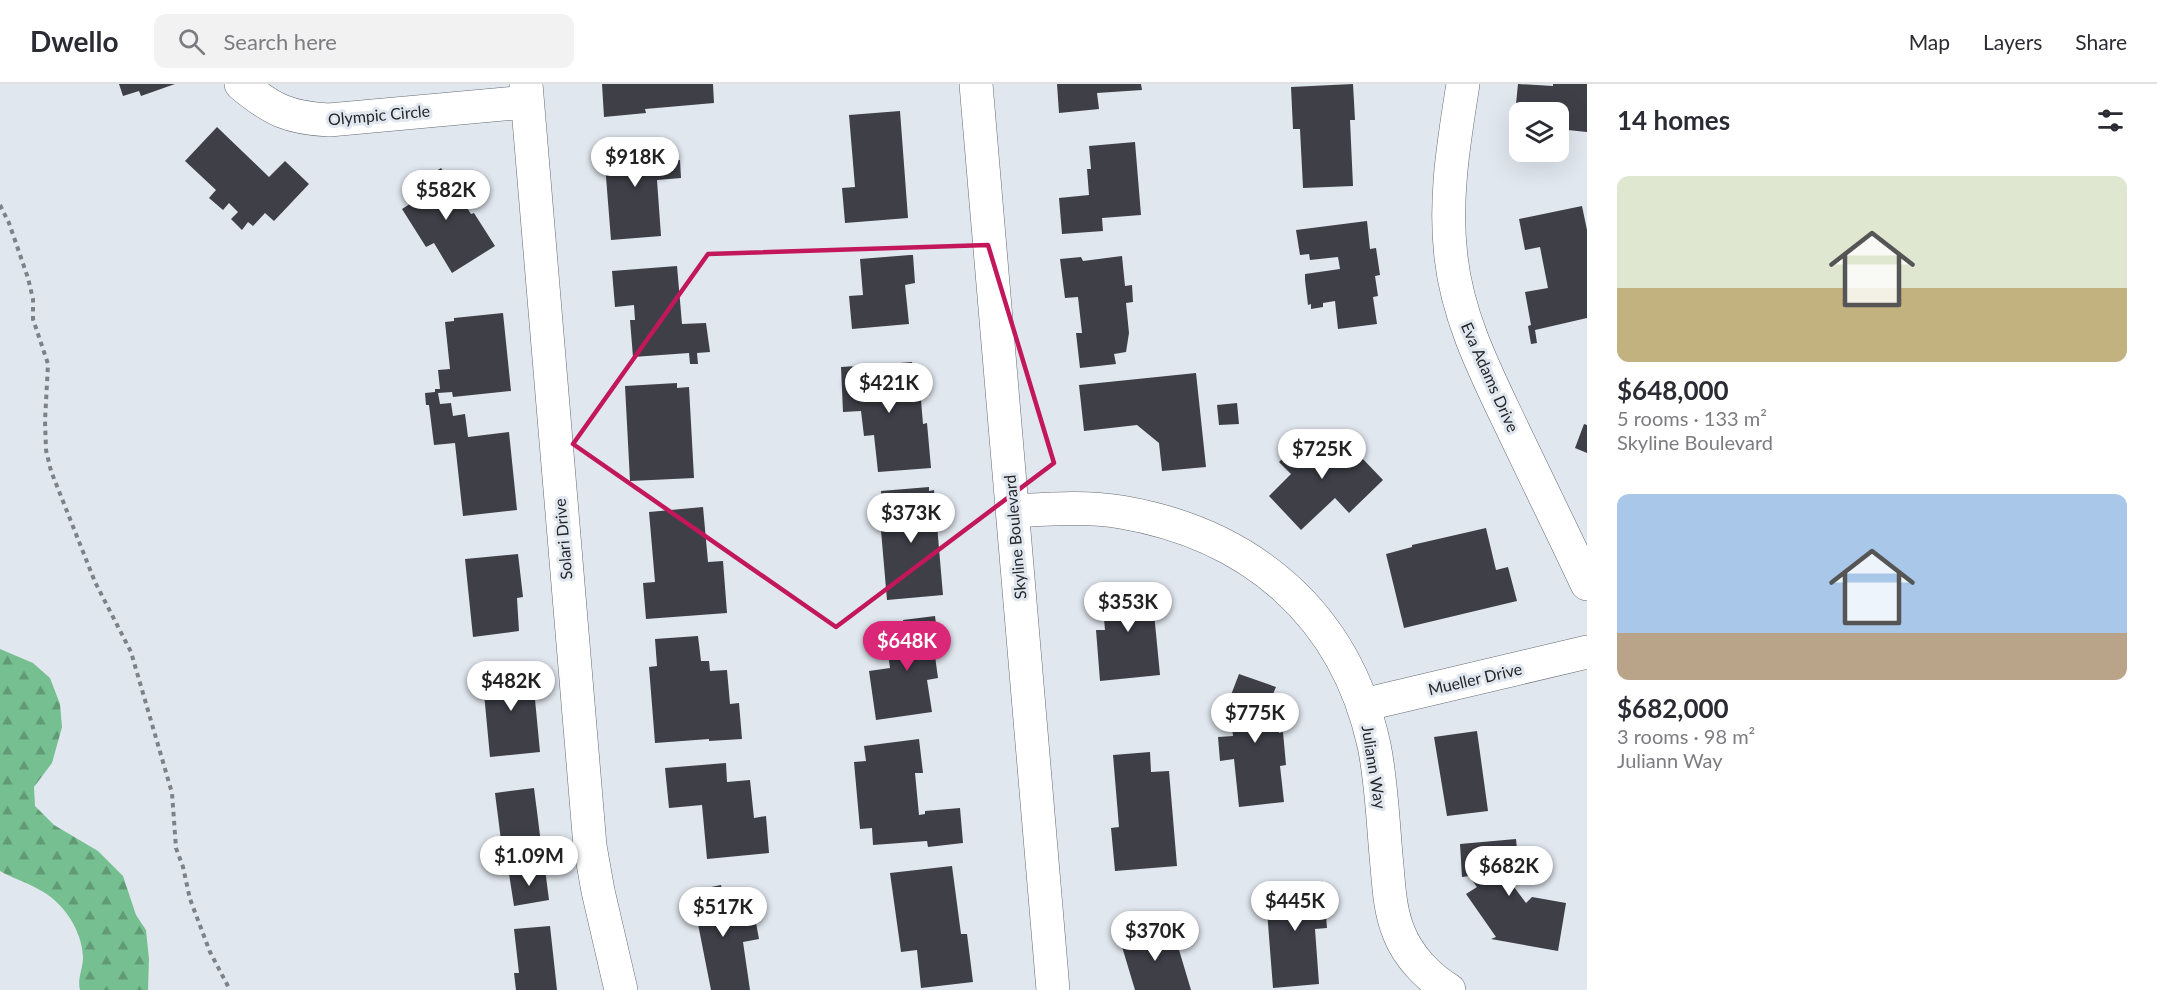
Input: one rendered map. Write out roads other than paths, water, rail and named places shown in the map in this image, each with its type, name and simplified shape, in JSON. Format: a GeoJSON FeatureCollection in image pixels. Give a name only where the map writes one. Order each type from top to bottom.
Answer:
{"type":"FeatureCollection","features":[{"type":"Feature","properties":{"kind":"street","name":"Olympic Circle"},"geometry":{"type":"LineString","coordinates":[[241,84],[279,111],[304,118],[329,120],[526,93]]}},
{"type":"Feature","properties":{"kind":"street","name":"Skyline Boulevard"},"geometry":{"type":"LineString","coordinates":[[976,84],[1053,990]]}},
{"type":"Feature","properties":{"kind":"street","name":"Eva Adams Drive"},"geometry":{"type":"LineString","coordinates":[[1463,84],[1451,156],[1448,204],[1451,257],[1460,305],[1476,353],[1587,584]]}},
{"type":"Feature","properties":{"kind":"street","name":"Solari Drive"},"geometry":{"type":"LineString","coordinates":[[526,93],[590,846],[621,990]]}},
{"type":"Feature","properties":{"kind":"street","name":"Juliann Way"},"geometry":{"type":"LineString","coordinates":[[1013,511],[1073,508],[1120,512],[1166,522],[1215,540],[1260,566],[1289,590],[1321,625],[1345,664],[1363,705],[1374,746],[1391,908],[1400,935],[1418,963],[1449,990]]}},
{"type":"Feature","properties":{"kind":"street","name":"Mueller Drive"},"geometry":{"type":"LineString","coordinates":[[1363,705],[1587,652]]}}]}
